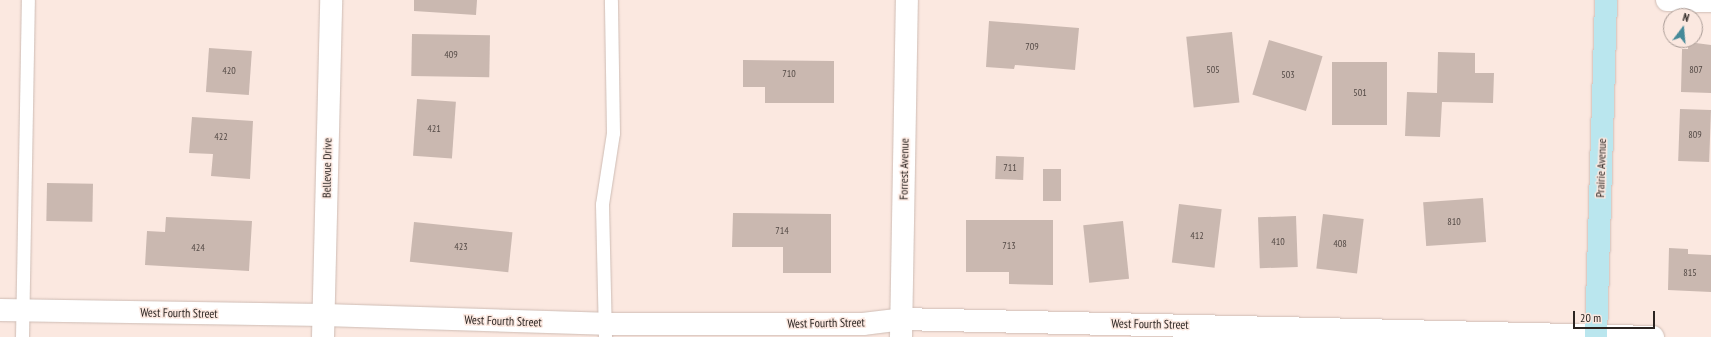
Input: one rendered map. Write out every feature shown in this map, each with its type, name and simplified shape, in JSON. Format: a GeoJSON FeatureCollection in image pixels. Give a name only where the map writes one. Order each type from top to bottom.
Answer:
{"type":"FeatureCollection","features":[{"type":"Feature","properties":{"kind":"street","name":"Bellevue Drive"},"geometry":{"type":"LineString","coordinates":[[323,337],[331,0]]}},
{"type":"Feature","properties":{"kind":"street","name":"Forrest Avenue"},"geometry":{"type":"LineString","coordinates":[[901,328],[907,0]]}},
{"type":"Feature","properties":{"kind":"street","name":"Prairie Avenue"},"geometry":{"type":"LineString","coordinates":[[1596,336],[1606,0]]}},
{"type":"Feature","properties":{"kind":"street"},"geometry":{"type":"LineString","coordinates":[[1667,0],[1711,1]]}},
{"type":"Feature","properties":{"kind":"street","name":"West Fourth Street"},"geometry":{"type":"LineString","coordinates":[[0,310],[324,315],[605,330],[863,324],[901,328],[1652,337]]}},
{"type":"Feature","properties":{"kind":"lane"},"geometry":{"type":"LineString","coordinates":[[22,337],[28,0]]}},
{"type":"Feature","properties":{"kind":"lane"},"geometry":{"type":"LineString","coordinates":[[605,330],[602,204],[613,133],[611,0]]}},
{"type":"Feature","properties":{"kind":"building"},"geometry":{"type":"Polygon","coordinates":[[[414,0],[477,0],[476,15],[414,11],[414,0]]]}},
{"type":"Feature","properties":{"kind":"building"},"geometry":{"type":"Polygon","coordinates":[[[989,21],[1079,28],[1075,70],[1015,65],[1014,69],[986,67],[989,21]]]}},
{"type":"Feature","properties":{"kind":"building"},"geometry":{"type":"Polygon","coordinates":[[[1232,32],[1239,103],[1194,107],[1186,37],[1232,32]]]}},
{"type":"Feature","properties":{"kind":"building"},"geometry":{"type":"Polygon","coordinates":[[[412,34],[490,35],[489,77],[411,76],[412,34]]]}},
{"type":"Feature","properties":{"kind":"building"},"geometry":{"type":"Polygon","coordinates":[[[1269,40],[1323,56],[1306,111],[1252,95],[1269,40]]]}},
{"type":"Feature","properties":{"kind":"building"},"geometry":{"type":"Polygon","coordinates":[[[1703,44],[1711,45],[1711,93],[1681,92],[1682,49],[1703,48],[1703,44]]]}},
{"type":"Feature","properties":{"kind":"building"},"geometry":{"type":"Polygon","coordinates":[[[209,48],[252,51],[249,95],[206,92],[209,48]]]}},
{"type":"Feature","properties":{"kind":"building"},"geometry":{"type":"Polygon","coordinates":[[[1438,52],[1475,53],[1475,73],[1494,73],[1493,103],[1442,102],[1440,137],[1405,136],[1407,92],[1437,93],[1438,52]]]}},
{"type":"Feature","properties":{"kind":"building"},"geometry":{"type":"Polygon","coordinates":[[[743,60],[834,61],[834,103],[765,103],[765,87],[743,87],[743,60]]]}},
{"type":"Feature","properties":{"kind":"building"},"geometry":{"type":"Polygon","coordinates":[[[1332,62],[1387,62],[1387,125],[1332,125],[1332,62]]]}},
{"type":"Feature","properties":{"kind":"building"},"geometry":{"type":"Polygon","coordinates":[[[417,99],[456,102],[452,159],[413,156],[417,99]]]}},
{"type":"Feature","properties":{"kind":"building"},"geometry":{"type":"Polygon","coordinates":[[[1680,109],[1711,110],[1709,162],[1678,161],[1680,109]]]}},
{"type":"Feature","properties":{"kind":"building"},"geometry":{"type":"Polygon","coordinates":[[[192,117],[253,121],[250,179],[211,176],[213,154],[189,153],[192,117]]]}},
{"type":"Feature","properties":{"kind":"building"},"geometry":{"type":"Polygon","coordinates":[[[996,156],[1024,157],[1023,180],[995,179],[996,156]]]}},
{"type":"Feature","properties":{"kind":"building"},"geometry":{"type":"Polygon","coordinates":[[[1043,169],[1061,169],[1061,201],[1043,201],[1043,169]]]}},
{"type":"Feature","properties":{"kind":"building"},"geometry":{"type":"Polygon","coordinates":[[[47,183],[93,184],[92,222],[46,221],[47,183]]]}},
{"type":"Feature","properties":{"kind":"building"},"geometry":{"type":"Polygon","coordinates":[[[1483,198],[1486,242],[1426,246],[1423,202],[1483,198]]]}},
{"type":"Feature","properties":{"kind":"building"},"geometry":{"type":"Polygon","coordinates":[[[1179,204],[1222,209],[1214,268],[1172,263],[1179,204]]]}},
{"type":"Feature","properties":{"kind":"building"},"geometry":{"type":"Polygon","coordinates":[[[733,213],[831,214],[831,273],[783,273],[783,247],[732,247],[733,213]]]}},
{"type":"Feature","properties":{"kind":"building"},"geometry":{"type":"Polygon","coordinates":[[[1323,214],[1364,219],[1357,274],[1316,269],[1323,214]]]}},
{"type":"Feature","properties":{"kind":"building"},"geometry":{"type":"Polygon","coordinates":[[[1296,216],[1298,267],[1260,268],[1258,217],[1296,216]]]}},
{"type":"Feature","properties":{"kind":"building"},"geometry":{"type":"Polygon","coordinates":[[[166,217],[252,221],[249,271],[145,265],[147,231],[165,232],[166,217]]]}},
{"type":"Feature","properties":{"kind":"building"},"geometry":{"type":"Polygon","coordinates":[[[966,220],[1053,220],[1053,285],[1009,284],[1009,272],[966,272],[966,220]]]}},
{"type":"Feature","properties":{"kind":"building"},"geometry":{"type":"Polygon","coordinates":[[[1123,221],[1129,279],[1089,283],[1083,225],[1123,221]]]}},
{"type":"Feature","properties":{"kind":"building"},"geometry":{"type":"Polygon","coordinates":[[[414,222],[512,232],[508,272],[410,262],[414,222]]]}},
{"type":"Feature","properties":{"kind":"building"},"geometry":{"type":"Polygon","coordinates":[[[1669,248],[1688,249],[1688,254],[1711,255],[1711,292],[1668,290],[1669,248]]]}}]}
